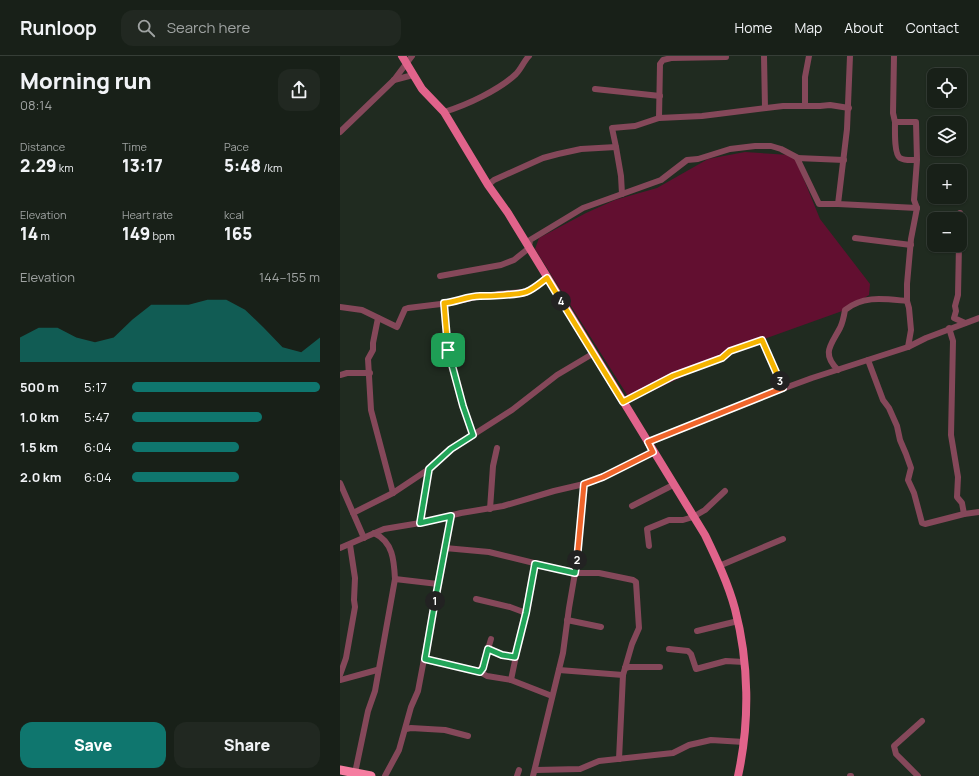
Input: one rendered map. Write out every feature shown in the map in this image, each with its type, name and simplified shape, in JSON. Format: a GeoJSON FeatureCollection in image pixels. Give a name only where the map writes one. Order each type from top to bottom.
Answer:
{"type":"FeatureCollection","features":[{"type":"Feature","properties":{"kind":"highway"},"geometry":{"type":"LineString","coordinates":[[340,770],[370,776]]}},
{"type":"Feature","properties":{"kind":"main road"},"geometry":{"type":"LineString","coordinates":[[404,60],[422,89],[444,112],[705,535],[728,586],[738,621],[744,662],[746,716],[744,742],[738,776]]}},
{"type":"Feature","properties":{"kind":"street"},"geometry":{"type":"LineString","coordinates":[[340,132],[394,80],[404,60],[412,56]]}},
{"type":"Feature","properties":{"kind":"street"},"geometry":{"type":"LineString","coordinates":[[444,112],[456,108],[505,83],[517,73],[529,56]]}},
{"type":"Feature","properties":{"kind":"street"},"geometry":{"type":"LineString","coordinates":[[764,56],[765,108]]}},
{"type":"Feature","properties":{"kind":"street"},"geometry":{"type":"LineString","coordinates":[[805,105],[805,77],[809,56]]}},
{"type":"Feature","properties":{"kind":"street"},"geometry":{"type":"LineString","coordinates":[[838,204],[849,108],[850,56]]}},
{"type":"Feature","properties":{"kind":"street"},"geometry":{"type":"LineString","coordinates":[[894,56],[893,113],[897,154],[900,158],[917,160]]}},
{"type":"Feature","properties":{"kind":"street"},"geometry":{"type":"LineString","coordinates":[[659,118],[660,64],[664,60],[726,57]]}},
{"type":"Feature","properties":{"kind":"street"},"geometry":{"type":"LineString","coordinates":[[394,80],[414,75]]}},
{"type":"Feature","properties":{"kind":"street"},"geometry":{"type":"LineString","coordinates":[[595,89],[660,96]]}},
{"type":"Feature","properties":{"kind":"street"},"geometry":{"type":"LineString","coordinates":[[622,194],[621,176],[612,128],[635,126],[659,118],[702,116],[765,108],[830,105],[849,108]]}},
{"type":"Feature","properties":{"kind":"street"},"geometry":{"type":"LineString","coordinates":[[895,122],[916,122],[917,160],[914,200],[917,208],[911,245],[907,301],[909,308],[910,330],[908,347]]}},
{"type":"Feature","properties":{"kind":"street"},"geometry":{"type":"LineString","coordinates":[[440,276],[507,263],[529,248],[530,240],[582,208],[661,180],[687,160],[698,159],[730,149],[771,146],[785,150],[798,158],[844,160]]}},
{"type":"Feature","properties":{"kind":"street"},"geometry":{"type":"LineString","coordinates":[[488,185],[494,180],[544,158],[581,149],[616,147]]}},
{"type":"Feature","properties":{"kind":"street"},"geometry":{"type":"LineString","coordinates":[[798,158],[819,204],[917,208]]}},
{"type":"Feature","properties":{"kind":"street"},"geometry":{"type":"LineString","coordinates":[[855,238],[911,245]]}},
{"type":"Feature","properties":{"kind":"street"},"geometry":{"type":"LineString","coordinates":[[959,252],[958,296],[954,318],[965,323]]}},
{"type":"Feature","properties":{"kind":"street"},"geometry":{"type":"LineString","coordinates":[[340,308],[362,310],[397,327],[405,309],[480,296],[488,297],[498,294],[523,292],[530,290],[547,278]]}},
{"type":"Feature","properties":{"kind":"street"},"geometry":{"type":"LineString","coordinates":[[838,370],[831,363],[828,351],[830,344],[841,326],[845,310],[860,300],[884,299],[907,301]]}},
{"type":"Feature","properties":{"kind":"street"},"geometry":{"type":"LineString","coordinates":[[444,303],[448,354],[473,435]]}},
{"type":"Feature","properties":{"kind":"street"},"geometry":{"type":"LineString","coordinates":[[378,318],[373,343],[374,350],[368,359],[372,416],[393,493]]}},
{"type":"Feature","properties":{"kind":"street"},"geometry":{"type":"LineString","coordinates":[[648,442],[783,388],[908,347],[949,328],[979,318]]}},
{"type":"Feature","properties":{"kind":"street"},"geometry":{"type":"LineString","coordinates":[[949,328],[953,341],[951,435],[958,477],[957,497],[962,503],[964,514]]}},
{"type":"Feature","properties":{"kind":"street"},"geometry":{"type":"LineString","coordinates":[[623,402],[673,376],[722,358],[730,351],[762,340],[783,388]]}},
{"type":"Feature","properties":{"kind":"street"},"geometry":{"type":"LineString","coordinates":[[353,512],[393,493],[429,469],[451,449],[512,410],[557,375],[594,353]]}},
{"type":"Feature","properties":{"kind":"street"},"geometry":{"type":"LineString","coordinates":[[868,360],[882,400],[889,408],[897,426],[900,440],[911,468],[908,480],[914,493],[922,523],[925,524],[964,514],[979,512]]}},
{"type":"Feature","properties":{"kind":"street"},"geometry":{"type":"LineString","coordinates":[[340,375],[347,373],[370,373]]}},
{"type":"Feature","properties":{"kind":"street"},"geometry":{"type":"LineString","coordinates":[[490,509],[493,466],[498,448]]}},
{"type":"Feature","properties":{"kind":"street"},"geometry":{"type":"LineString","coordinates":[[340,548],[384,529],[490,509],[554,490],[584,484],[610,474],[653,452]]}},
{"type":"Feature","properties":{"kind":"street"},"geometry":{"type":"LineString","coordinates":[[420,523],[429,469]]}},
{"type":"Feature","properties":{"kind":"street"},"geometry":{"type":"LineString","coordinates":[[340,483],[364,538]]}},
{"type":"Feature","properties":{"kind":"street"},"geometry":{"type":"LineString","coordinates":[[584,484],[575,573],[568,620],[559,670],[534,773],[580,769],[599,761],[673,753],[689,745],[711,740],[744,742]]}},
{"type":"Feature","properties":{"kind":"street"},"geometry":{"type":"LineString","coordinates":[[632,506],[673,485]]}},
{"type":"Feature","properties":{"kind":"street"},"geometry":{"type":"LineString","coordinates":[[649,546],[647,529],[669,520],[683,520],[693,516],[705,510],[725,492]]}},
{"type":"Feature","properties":{"kind":"street"},"geometry":{"type":"LineString","coordinates":[[385,776],[395,760],[406,729],[411,707],[418,691],[451,516]]}},
{"type":"Feature","properties":{"kind":"street"},"geometry":{"type":"LineString","coordinates":[[355,773],[368,711],[375,691],[377,670],[385,637],[386,620],[391,607],[394,579],[394,566],[391,551],[384,538],[374,533]]}},
{"type":"Feature","properties":{"kind":"street"},"geometry":{"type":"LineString","coordinates":[[718,566],[784,539]]}},
{"type":"Feature","properties":{"kind":"street"},"geometry":{"type":"LineString","coordinates":[[340,675],[346,658],[355,607],[355,578],[350,544]]}},
{"type":"Feature","properties":{"kind":"street"},"geometry":{"type":"LineString","coordinates":[[445,548],[489,552],[575,573],[605,575],[633,580],[638,584],[639,628],[632,644],[624,672],[619,759]]}},
{"type":"Feature","properties":{"kind":"street"},"geometry":{"type":"LineString","coordinates":[[512,680],[515,657],[526,613],[535,564]]}},
{"type":"Feature","properties":{"kind":"street"},"geometry":{"type":"LineString","coordinates":[[394,579],[438,584]]}},
{"type":"Feature","properties":{"kind":"street"},"geometry":{"type":"LineString","coordinates":[[476,599],[510,607],[526,613]]}},
{"type":"Feature","properties":{"kind":"street"},"geometry":{"type":"LineString","coordinates":[[568,620],[601,627]]}},
{"type":"Feature","properties":{"kind":"street"},"geometry":{"type":"LineString","coordinates":[[697,631],[738,621]]}},
{"type":"Feature","properties":{"kind":"street"},"geometry":{"type":"LineString","coordinates":[[480,672],[483,668],[491,639]]}},
{"type":"Feature","properties":{"kind":"street"},"geometry":{"type":"LineString","coordinates":[[488,649],[502,655],[515,657]]}},
{"type":"Feature","properties":{"kind":"street"},"geometry":{"type":"LineString","coordinates":[[669,649],[688,651],[691,654],[696,669],[726,661],[744,662]]}},
{"type":"Feature","properties":{"kind":"street"},"geometry":{"type":"LineString","coordinates":[[425,659],[480,672],[487,676],[512,680],[552,696]]}},
{"type":"Feature","properties":{"kind":"street"},"geometry":{"type":"LineString","coordinates":[[624,672],[629,666],[660,667]]}},
{"type":"Feature","properties":{"kind":"street"},"geometry":{"type":"LineString","coordinates":[[340,680],[377,670]]}},
{"type":"Feature","properties":{"kind":"street"},"geometry":{"type":"LineString","coordinates":[[559,670],[624,672]]}},
{"type":"Feature","properties":{"kind":"street"},"geometry":{"type":"LineString","coordinates":[[918,776],[896,754],[894,746],[922,721]]}},
{"type":"Feature","properties":{"kind":"street"},"geometry":{"type":"LineString","coordinates":[[406,729],[445,730],[468,736]]}},
{"type":"Feature","properties":{"kind":"shaded area"},"geometry":{"type":"Polygon","coordinates":[[[745,152],[790,155],[796,160],[820,219],[870,284],[869,295],[845,310],[728,352],[722,358],[631,401],[535,249],[539,238],[586,213],[615,200],[657,188],[708,159],[745,152]]]}},
{"type":"Feature","properties":{"kind":"route"},"geometry":{"type":"LineString","coordinates":[[547,278],[623,402],[673,376],[722,358],[730,351],[762,340],[783,388],[684,429],[648,442],[653,452],[603,477],[584,484],[582,519],[575,573],[545,565],[535,564],[526,613],[515,657],[502,655],[488,649],[483,668],[480,672],[425,659],[436,590],[451,516],[420,523],[429,469],[451,449],[473,435],[463,406],[448,350],[444,303],[480,296],[488,297],[498,294],[527,292],[547,278]]}}]}
